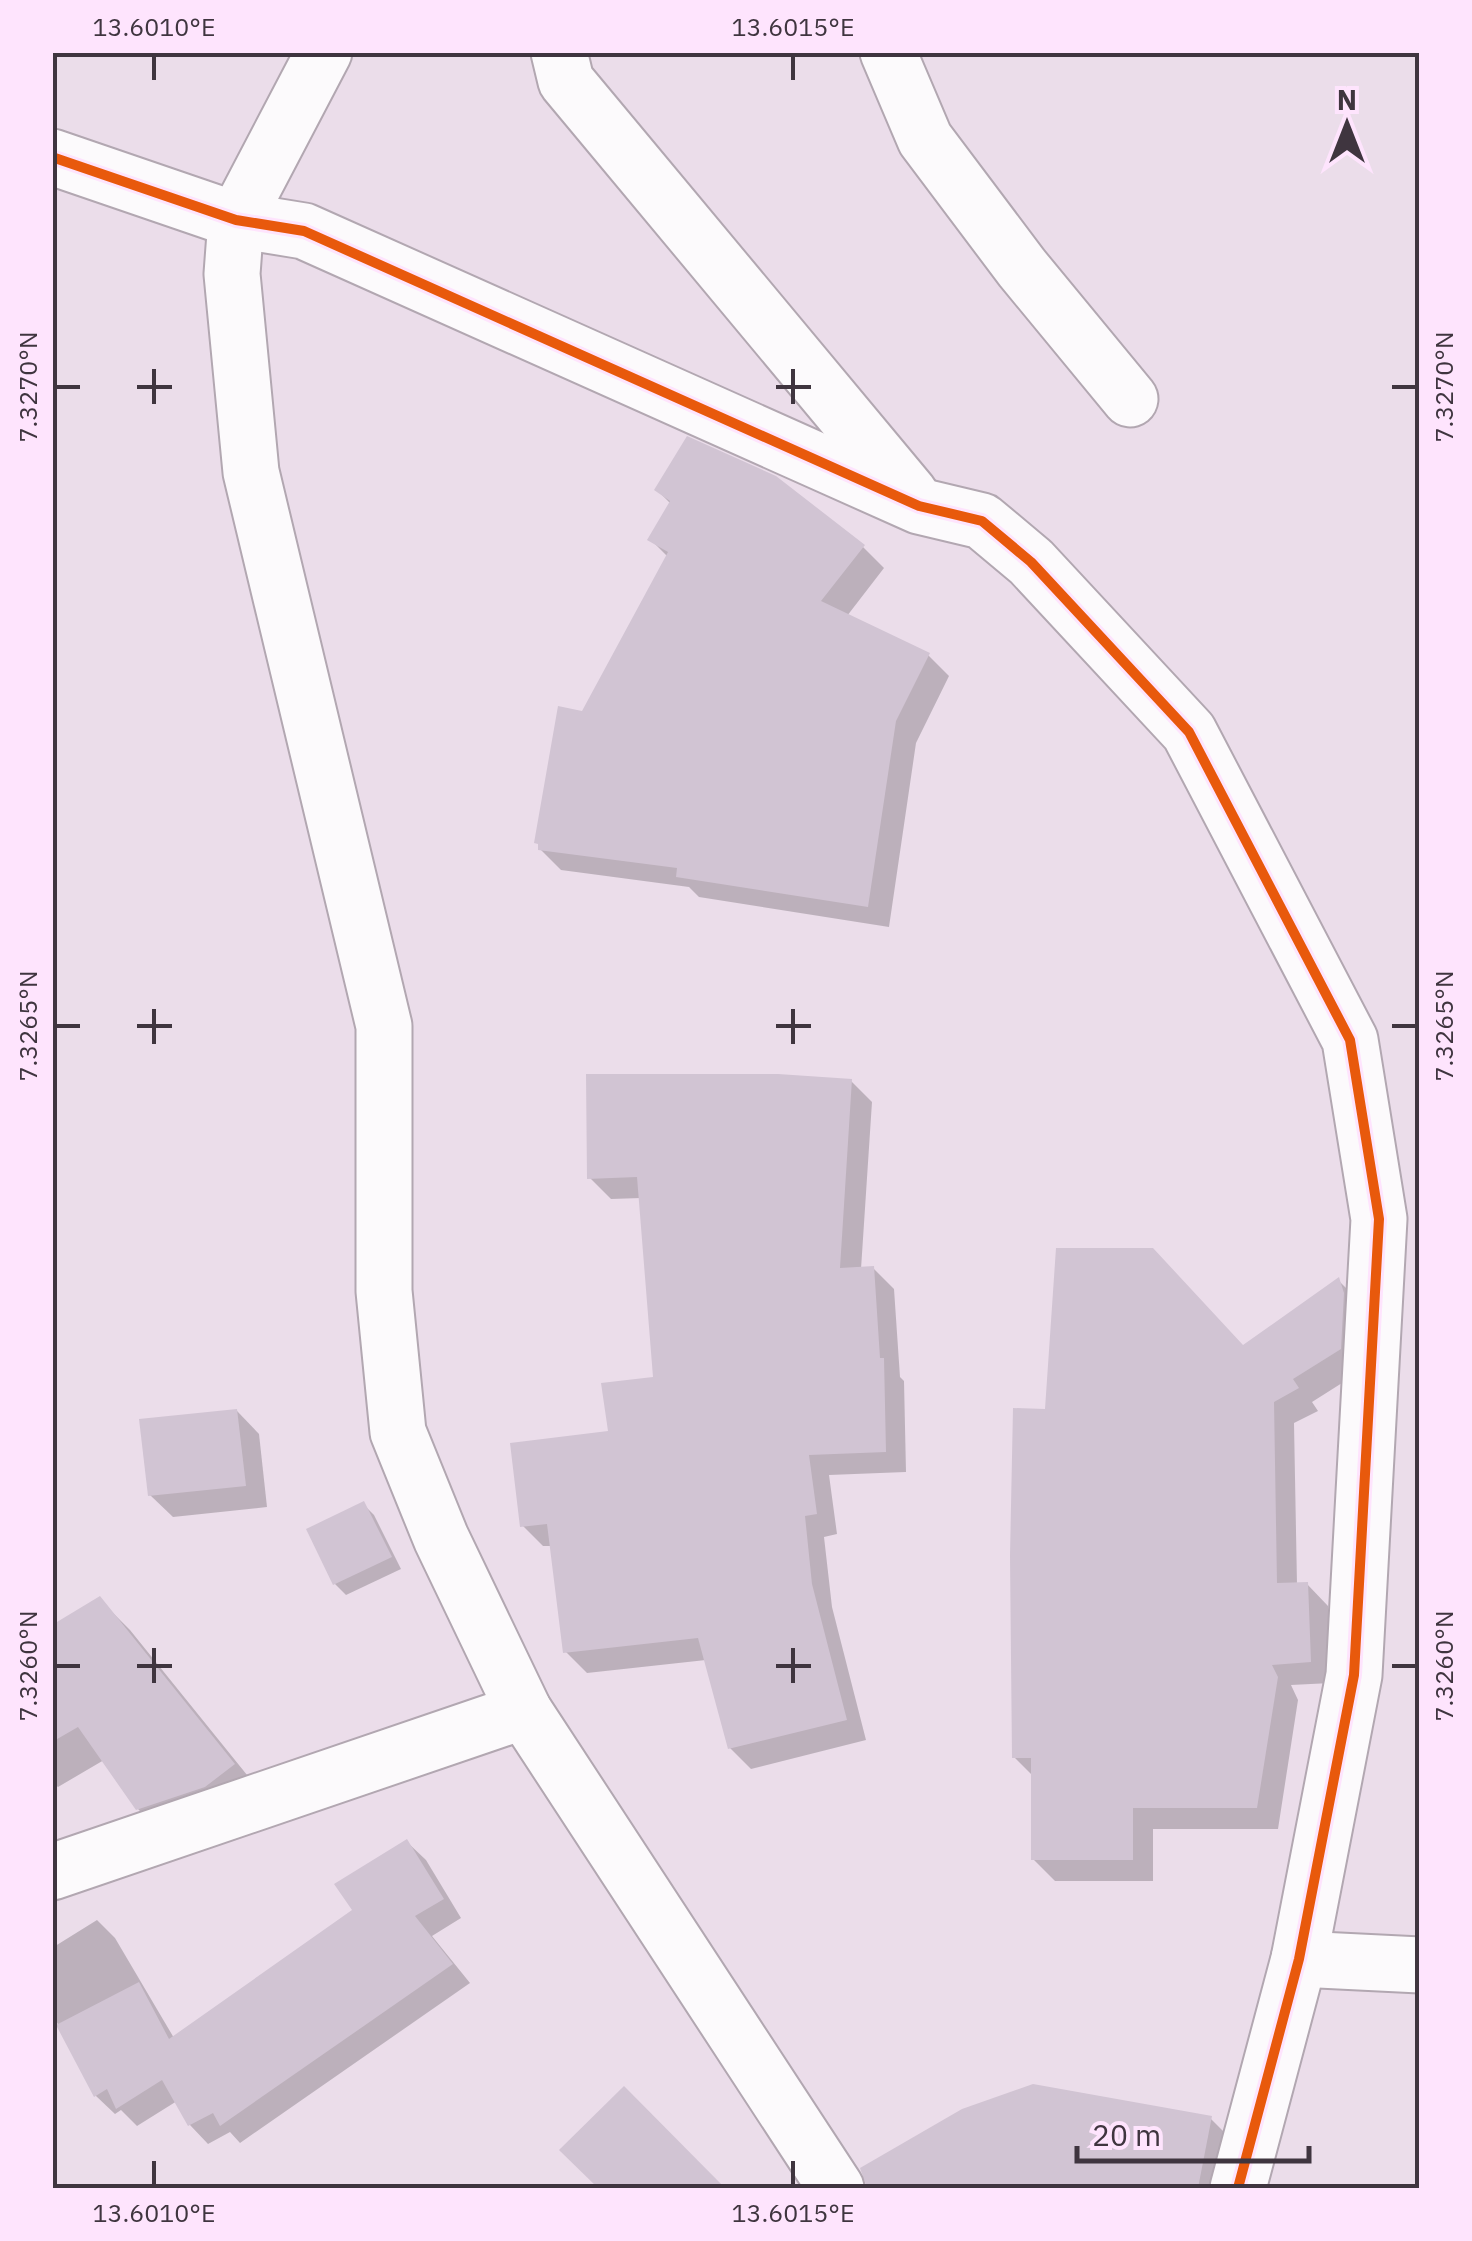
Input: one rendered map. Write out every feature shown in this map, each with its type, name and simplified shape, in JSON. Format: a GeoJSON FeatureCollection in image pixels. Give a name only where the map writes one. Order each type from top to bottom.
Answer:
{"type":"FeatureCollection","features":[{"type":"Feature","properties":{"kind":"street"},"geometry":{"type":"LineString","coordinates":[[324,52],[236,220],[232,274],[252,472],[384,1026],[384,1291],[398,1432],[440,1538],[524,1711],[836,2188]]}},
{"type":"Feature","properties":{"kind":"street"},"geometry":{"type":"LineString","coordinates":[[559,52],[566,81],[920,506]]}},
{"type":"Feature","properties":{"kind":"street"},"geometry":{"type":"LineString","coordinates":[[888,52],[924,138],[1022,268],[1130,400]]}},
{"type":"Feature","properties":{"kind":"street"},"geometry":{"type":"LineString","coordinates":[[52,157],[236,220],[304,231],[920,506],[982,521],[1030,562],[1189,732],[1350,1040],[1379,1220],[1354,1675],[1299,1959],[1238,2188]]}},
{"type":"Feature","properties":{"kind":"street"},"geometry":{"type":"LineString","coordinates":[[52,1872],[524,1711]]}},
{"type":"Feature","properties":{"kind":"street"},"geometry":{"type":"LineString","coordinates":[[1299,1959],[1420,1965]]}},
{"type":"Feature","properties":{"kind":"building"},"geometry":{"type":"Polygon","coordinates":[[[687,436],[776,476],[865,545],[821,601],[930,653],[896,721],[868,907],[676,877],[677,868],[538,850],[534,843],[558,706],[582,711],[668,552],[647,540],[670,501],[654,490],[687,436]]]}},
{"type":"Feature","properties":{"kind":"building"},"geometry":{"type":"Polygon","coordinates":[[[586,1074],[778,1074],[852,1079],[840,1268],[874,1266],[880,1358],[884,1358],[886,1452],[809,1455],[817,1514],[805,1516],[812,1584],[847,1720],[728,1749],[698,1638],[563,1653],[547,1524],[520,1527],[510,1443],[608,1431],[601,1383],[653,1377],[637,1177],[587,1179],[586,1074]]]}},
{"type":"Feature","properties":{"kind":"building"},"geometry":{"type":"Polygon","coordinates":[[[1056,1248],[1153,1248],[1243,1345],[1339,1277],[1344,1293],[1341,1349],[1293,1379],[1299,1388],[1274,1402],[1277,1583],[1308,1582],[1311,1662],[1272,1665],[1278,1677],[1257,1808],[1133,1808],[1133,1860],[1031,1860],[1031,1758],[1012,1758],[1013,1408],[1045,1409],[1056,1248]]]}},
{"type":"Feature","properties":{"kind":"building"},"geometry":{"type":"Polygon","coordinates":[[[237,1409],[246,1486],[148,1496],[139,1419],[237,1409]]]}},
{"type":"Feature","properties":{"kind":"building"},"geometry":{"type":"Polygon","coordinates":[[[364,1501],[392,1557],[333,1585],[306,1529],[364,1501]]]}},
{"type":"Feature","properties":{"kind":"building"},"geometry":{"type":"Polygon","coordinates":[[[100,1596],[235,1764],[205,1787],[136,1810],[78,1727],[52,1742],[52,1625],[100,1596]]]}},
{"type":"Feature","properties":{"kind":"building"},"geometry":{"type":"Polygon","coordinates":[[[407,1839],[444,1899],[415,1916],[453,1964],[220,2126],[213,2113],[188,2126],[162,2080],[116,2109],[107,2089],[94,2097],[56,2025],[139,1982],[169,2039],[352,1910],[334,1884],[407,1839]]]}},
{"type":"Feature","properties":{"kind":"building"},"geometry":{"type":"Polygon","coordinates":[[[1033,2084],[1212,2116],[1198,2188],[867,2188],[860,2168],[962,2109],[1033,2084]]]}},
{"type":"Feature","properties":{"kind":"building"},"geometry":{"type":"Polygon","coordinates":[[[624,2086],[725,2188],[598,2188],[559,2150],[624,2086]]]}},
{"type":"Feature","properties":{"kind":"cycle path"},"geometry":{"type":"LineString","coordinates":[[52,157],[236,220],[304,231],[919,506],[982,521],[1031,562],[1189,732],[1350,1040],[1379,1219],[1354,1675],[1299,1959],[1238,2188]]}}]}
